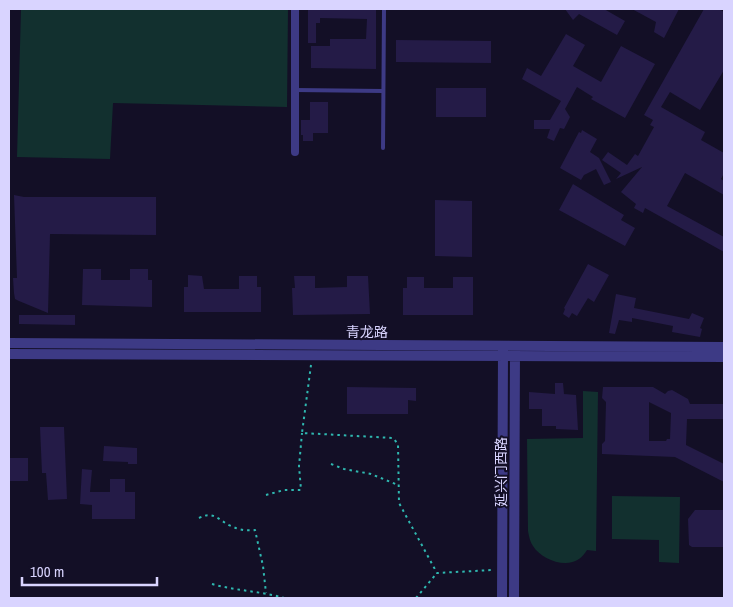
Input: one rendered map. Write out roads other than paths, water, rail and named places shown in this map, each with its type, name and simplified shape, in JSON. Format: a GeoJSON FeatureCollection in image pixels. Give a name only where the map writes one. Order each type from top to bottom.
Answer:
{"type":"FeatureCollection","features":[{"type":"Feature","properties":{"kind":"street"},"geometry":{"type":"LineString","coordinates":[[295,9],[295,152]]}},
{"type":"Feature","properties":{"kind":"street","name":"青龙路"},"geometry":{"type":"LineString","coordinates":[[9,343],[503,351],[724,347]]}},
{"type":"Feature","properties":{"kind":"street","name":"青龙路"},"geometry":{"type":"LineString","coordinates":[[9,354],[311,355],[503,351]]}},
{"type":"Feature","properties":{"kind":"street","name":"延兴门西路"},"geometry":{"type":"LineString","coordinates":[[502,598],[503,351]]}},
{"type":"Feature","properties":{"kind":"street","name":"青龙路"},"geometry":{"type":"LineString","coordinates":[[515,351],[724,357]]}},
{"type":"Feature","properties":{"kind":"street","name":"延兴门西路"},"geometry":{"type":"LineString","coordinates":[[514,598],[515,351]]}},
{"type":"Feature","properties":{"kind":"lane"},"geometry":{"type":"LineString","coordinates":[[383,148],[384,9]]}},
{"type":"Feature","properties":{"kind":"lane"},"geometry":{"type":"LineString","coordinates":[[295,90],[384,91]]}}]}
